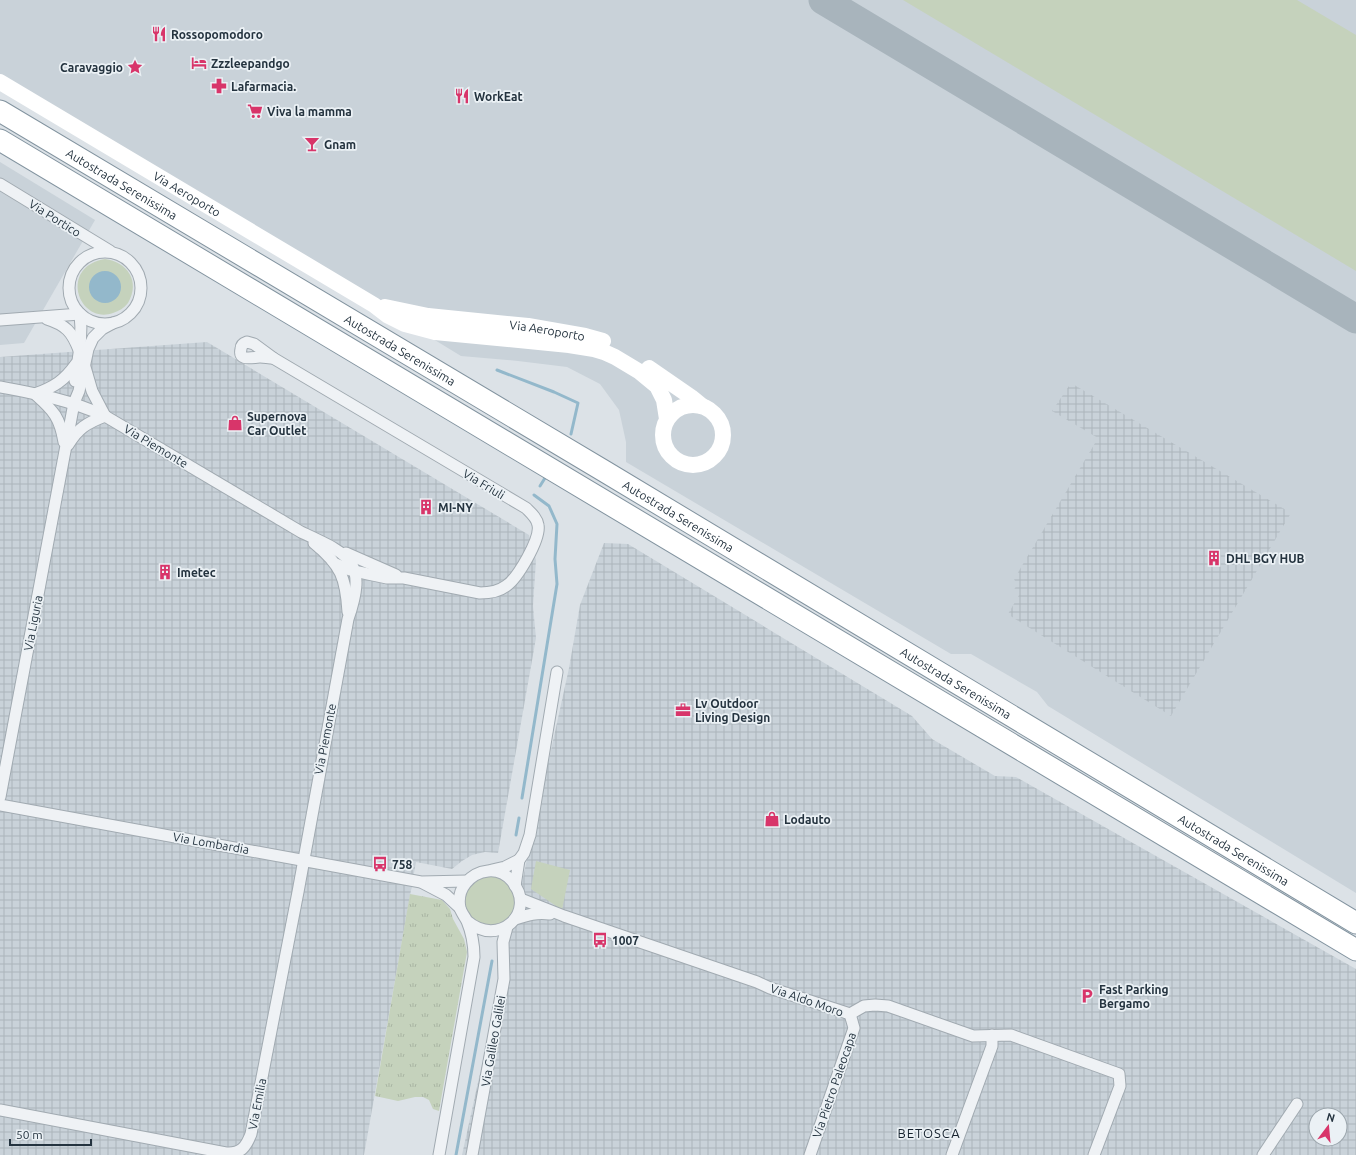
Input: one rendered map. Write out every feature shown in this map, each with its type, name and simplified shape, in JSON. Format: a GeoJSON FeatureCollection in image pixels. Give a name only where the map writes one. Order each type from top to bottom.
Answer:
{"type":"FeatureCollection","features":[{"type":"Feature","properties":{"kind":"highway","name":"Autostrada Serenissima"},"geometry":{"type":"LineString","coordinates":[[0,111],[623,482],[1356,923]]}},
{"type":"Feature","properties":{"kind":"highway","name":"Autostrada Serenissima"},"geometry":{"type":"LineString","coordinates":[[0,140],[1356,950]]}},
{"type":"Feature","properties":{"kind":"main road","name":"Via Aeroporto"},"geometry":{"type":"LineString","coordinates":[[0,82],[405,324],[435,332],[569,345],[604,352],[640,372],[657,386],[664,400],[667,410],[667,419]]}},
{"type":"Feature","properties":{"kind":"main road","name":"Via Aeroporto"},"geometry":{"type":"LineString","coordinates":[[374,305],[428,316],[528,326],[585,336],[607,342],[628,354],[702,406]]}},
{"type":"Feature","properties":{"kind":"main road"},"geometry":{"type":"LineString","coordinates":[[691,405],[702,406],[712,412],[719,420],[723,436],[718,452],[710,460],[700,464],[690,465],[679,462],[670,456],[663,441],[662,435],[664,424],[667,419],[670,414],[680,408],[691,405]]}},
{"type":"Feature","properties":{"kind":"street","name":"Via Portico"},"geometry":{"type":"LineString","coordinates":[[0,184],[111,252]]}},
{"type":"Feature","properties":{"kind":"street"},"geometry":{"type":"LineString","coordinates":[[111,252],[118,254],[131,262],[138,273],[141,294],[137,305],[130,314],[122,320],[113,323],[96,323],[87,320],[75,310],[69,297],[68,282],[70,275],[77,264],[86,256],[94,253],[111,252]]}},
{"type":"Feature","properties":{"kind":"street"},"geometry":{"type":"LineString","coordinates":[[0,320],[80,314]]}},
{"type":"Feature","properties":{"kind":"street","name":"Via Liguria"},"geometry":{"type":"LineString","coordinates":[[0,797],[74,403],[79,391],[81,364],[79,350],[82,328],[80,314]]}},
{"type":"Feature","properties":{"kind":"street"},"geometry":{"type":"LineString","coordinates":[[43,317],[59,322],[67,329],[73,336],[79,350]]}},
{"type":"Feature","properties":{"kind":"street","name":"Via Liguria"},"geometry":{"type":"LineString","coordinates":[[34,394],[48,389],[63,380],[81,364],[93,338],[102,329],[113,323]]}},
{"type":"Feature","properties":{"kind":"street","name":"Via Friuli"},"geometry":{"type":"LineString","coordinates":[[273,358],[526,508],[536,520],[538,526],[536,542],[512,582],[497,591],[480,593],[404,578],[387,578],[355,571],[336,564]]}},
{"type":"Feature","properties":{"kind":"street","name":"Via Liguria"},"geometry":{"type":"LineString","coordinates":[[66,448],[77,431],[105,416],[92,391],[81,364]]}},
{"type":"Feature","properties":{"kind":"street","name":"Via Piemonte"},"geometry":{"type":"LineString","coordinates":[[0,387],[74,403],[105,416],[302,532],[335,548],[346,557],[355,571],[357,588],[355,599],[348,618],[303,860]]}},
{"type":"Feature","properties":{"kind":"street","name":"Via Liguria"},"geometry":{"type":"LineString","coordinates":[[34,394],[47,405],[56,416],[62,427],[66,448]]}},
{"type":"Feature","properties":{"kind":"street","name":"Via Piemonte"},"geometry":{"type":"LineString","coordinates":[[302,532],[325,552],[341,572],[345,585],[348,618]]}},
{"type":"Feature","properties":{"kind":"street","name":"Via Friuli"},"geometry":{"type":"LineString","coordinates":[[335,548],[404,578]]}},
{"type":"Feature","properties":{"kind":"street"},"geometry":{"type":"LineString","coordinates":[[515,886],[519,860],[524,853],[530,835],[557,672]]}},
{"type":"Feature","properties":{"kind":"street","name":"Via Lombardia"},"geometry":{"type":"LineString","coordinates":[[0,805],[421,882],[467,881]]}},
{"type":"Feature","properties":{"kind":"street","name":"Via Emilia"},"geometry":{"type":"LineString","coordinates":[[0,1110],[226,1153],[232,1154],[239,1151],[247,1144],[251,1134],[303,860]]}},
{"type":"Feature","properties":{"kind":"street"},"geometry":{"type":"LineString","coordinates":[[438,1155],[474,957],[474,944],[467,921],[460,908],[462,889],[467,881],[474,875],[482,871],[505,867],[519,860]]}},
{"type":"Feature","properties":{"kind":"street"},"geometry":{"type":"LineString","coordinates":[[467,921],[474,927],[482,930],[499,930],[511,923],[518,913],[521,899],[515,886],[507,876],[500,872],[491,870]]}},
{"type":"Feature","properties":{"kind":"street","name":"Via Lombardia"},"geometry":{"type":"LineString","coordinates":[[421,882],[446,895],[460,908]]}},
{"type":"Feature","properties":{"kind":"street","name":"Via Aldo Moro"},"geometry":{"type":"LineString","coordinates":[[521,899],[564,916],[750,979],[770,988],[850,1014],[864,1006],[888,1006],[973,1036],[1011,1035],[1119,1074],[1120,1086],[1094,1155]]}},
{"type":"Feature","properties":{"kind":"street","name":"Via Aldo Moro"},"geometry":{"type":"LineString","coordinates":[[511,923],[528,914],[539,912],[564,916]]}},
{"type":"Feature","properties":{"kind":"street","name":"Via Galileo Galilei"},"geometry":{"type":"LineString","coordinates":[[472,1155],[504,979],[504,942],[511,923]]}},
{"type":"Feature","properties":{"kind":"street","name":"Via Pietro Paleocapa"},"geometry":{"type":"LineString","coordinates":[[810,1155],[854,1028],[850,1014]]}},
{"type":"Feature","properties":{"kind":"street"},"geometry":{"type":"LineString","coordinates":[[952,1155],[992,1046],[992,1035]]}},
{"type":"Feature","properties":{"kind":"street"},"geometry":{"type":"LineString","coordinates":[[1263,1155],[1297,1104]]}},
{"type":"Feature","properties":{"kind":"shaded area"},"geometry":{"type":"Polygon","coordinates":[[[0,0],[1356,0],[1356,893],[1048,706],[1037,692],[971,654],[951,654],[626,462],[626,442],[619,410],[600,384],[567,367],[461,356],[0,75],[0,0]]]}},
{"type":"Feature","properties":{"kind":"shaded area"},"geometry":{"type":"Polygon","coordinates":[[[0,162],[95,220],[24,343],[0,345],[0,162]]]}},
{"type":"Feature","properties":{"kind":"shaded area"},"geometry":{"type":"Polygon","coordinates":[[[207,342],[529,535],[536,560],[533,606],[536,638],[498,853],[485,852],[472,855],[452,869],[416,862],[364,1155],[0,1155],[0,357],[207,342]]]}},
{"type":"Feature","properties":{"kind":"shaded area"},"geometry":{"type":"Polygon","coordinates":[[[1071,383],[1291,513],[1171,716],[1008,614],[1019,595],[1013,591],[1017,585],[1014,579],[1098,438],[1052,411],[1071,383]]]}},
{"type":"Feature","properties":{"kind":"shaded area"},"geometry":{"type":"Polygon","coordinates":[[[604,543],[628,544],[912,716],[932,739],[995,776],[1016,777],[1356,969],[1356,1155],[462,1155],[569,668],[580,605],[604,543]]]}},
{"type":"Feature","properties":{"kind":"green space"},"geometry":{"type":"Polygon","coordinates":[[[903,0],[1297,0],[1356,35],[1356,271],[903,0]]]}},
{"type":"Feature","properties":{"kind":"green space"},"geometry":{"type":"Polygon","coordinates":[[[105,259],[120,264],[125,268],[130,274],[133,287],[132,295],[125,306],[113,313],[101,314],[91,311],[83,303],[79,294],[78,283],[82,272],[90,264],[105,259]]]}},
{"type":"Feature","properties":{"kind":"green space"},"geometry":{"type":"Polygon","coordinates":[[[536,861],[570,870],[562,910],[531,889],[536,861]]]}},
{"type":"Feature","properties":{"kind":"green space"},"geometry":{"type":"Polygon","coordinates":[[[485,876],[495,876],[508,883],[515,896],[515,906],[508,919],[495,926],[485,926],[476,922],[469,915],[465,906],[465,896],[469,887],[476,880],[485,876]]]}},
{"type":"Feature","properties":{"kind":"green space"},"geometry":{"type":"Polygon","coordinates":[[[410,894],[442,900],[450,909],[453,919],[464,939],[467,952],[439,1111],[433,1109],[429,1100],[423,1097],[415,1097],[398,1101],[375,1096],[410,894]]]}},
{"type":"Feature","properties":{"kind":"water"},"geometry":{"type":"Polygon","coordinates":[[[102,271],[108,271],[118,278],[121,287],[120,293],[114,300],[108,303],[102,303],[92,296],[89,290],[89,284],[96,274],[102,271]]]}},
{"type":"Feature","properties":{"kind":"waterway"},"geometry":{"type":"LineString","coordinates":[[497,370],[578,403],[571,434]]}},
{"type":"Feature","properties":{"kind":"waterway"},"geometry":{"type":"LineString","coordinates":[[540,486],[545,478]]}},
{"type":"Feature","properties":{"kind":"waterway"},"geometry":{"type":"LineString","coordinates":[[522,798],[557,584],[555,559],[557,524],[549,506],[534,495]]}},
{"type":"Feature","properties":{"kind":"waterway"},"geometry":{"type":"LineString","coordinates":[[516,835],[519,818]]}},
{"type":"Feature","properties":{"kind":"waterway"},"geometry":{"type":"LineString","coordinates":[[456,1155],[492,961]]}},
{"type":"Feature","properties":{"kind":"taxiway"},"geometry":{"type":"LineString","coordinates":[[823,0],[1356,319]]}},
{"type":"Feature","properties":{"kind":"place","name":"Rossopomodoro"},"geometry":{"type":"Point","coordinates":[159,34]}},
{"type":"Feature","properties":{"kind":"place","name":"Zzzleepandgo"},"geometry":{"type":"Point","coordinates":[199,63]}},
{"type":"Feature","properties":{"kind":"place","name":"Caravaggio"},"geometry":{"type":"Point","coordinates":[135,67]}},
{"type":"Feature","properties":{"kind":"place","name":"Lafarmacia."},"geometry":{"type":"Point","coordinates":[219,86]}},
{"type":"Feature","properties":{"kind":"place","name":"WorkEat"},"geometry":{"type":"Point","coordinates":[462,96]}},
{"type":"Feature","properties":{"kind":"place","name":"Viva la mamma"},"geometry":{"type":"Point","coordinates":[255,111]}},
{"type":"Feature","properties":{"kind":"place","name":"Gnam"},"geometry":{"type":"Point","coordinates":[312,144]}},
{"type":"Feature","properties":{"kind":"place","name":"Supernova Car Outlet"},"geometry":{"type":"Point","coordinates":[235,423]}},
{"type":"Feature","properties":{"kind":"place","name":"MI-NY"},"geometry":{"type":"Point","coordinates":[426,507]}},
{"type":"Feature","properties":{"kind":"place","name":"DHL BGY HUB"},"geometry":{"type":"Point","coordinates":[1214,558]}},
{"type":"Feature","properties":{"kind":"place","name":"Imetec"},"geometry":{"type":"Point","coordinates":[165,572]}},
{"type":"Feature","properties":{"kind":"place","name":"Lv Outdoor Living Design"},"geometry":{"type":"Point","coordinates":[683,710]}},
{"type":"Feature","properties":{"kind":"place","name":"Lodauto"},"geometry":{"type":"Point","coordinates":[772,819]}},
{"type":"Feature","properties":{"kind":"place","name":"758"},"geometry":{"type":"Point","coordinates":[380,864]}},
{"type":"Feature","properties":{"kind":"place","name":"1007"},"geometry":{"type":"Point","coordinates":[600,940]}},
{"type":"Feature","properties":{"kind":"place","name":"Fast Parking Bergamo"},"geometry":{"type":"Point","coordinates":[1087,996]}},
{"type":"Feature","properties":{"kind":"district","name":"BETOSCA"},"geometry":{"type":"Point","coordinates":[929,1133]}}]}
